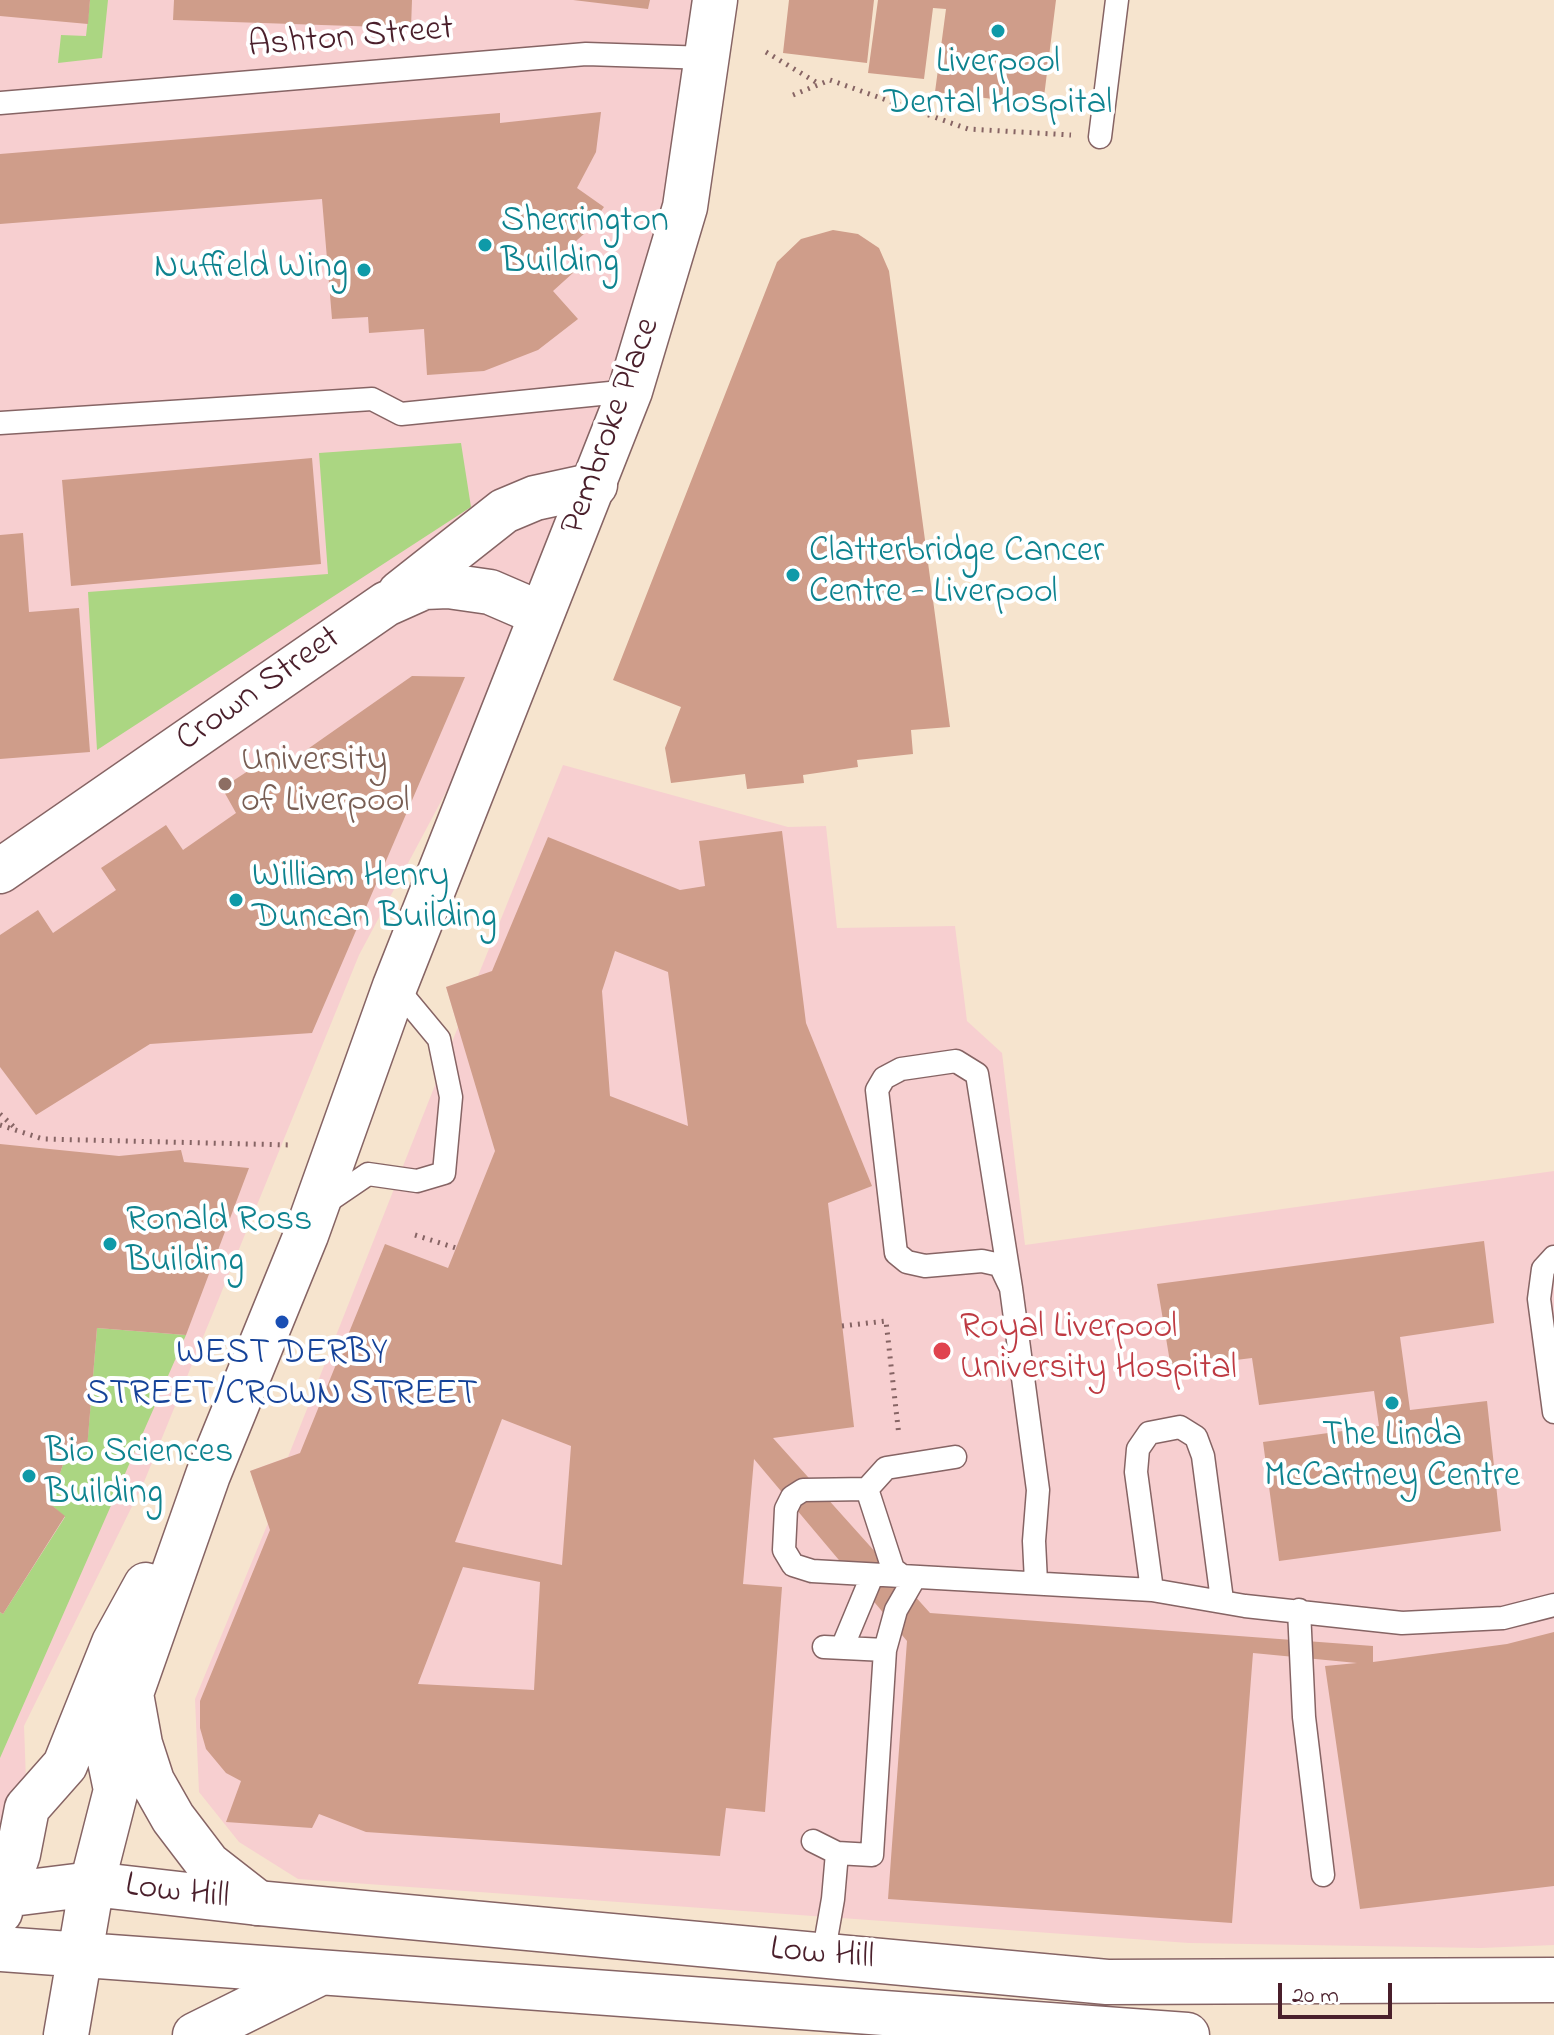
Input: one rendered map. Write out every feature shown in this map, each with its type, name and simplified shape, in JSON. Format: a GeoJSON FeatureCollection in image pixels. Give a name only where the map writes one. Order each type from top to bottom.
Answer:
{"type":"FeatureCollection","features":[{"type":"Feature","properties":{"kind":"main road","name":"Pembroke Place"},"geometry":{"type":"LineString","coordinates":[[208,1475],[315,1210],[395,986],[630,391],[681,226],[715,0]]}},
{"type":"Feature","properties":{"kind":"main road"},"geometry":{"type":"LineString","coordinates":[[386,604],[504,511],[535,498],[595,485]]}},
{"type":"Feature","properties":{"kind":"main road","name":"Crown Street"},"geometry":{"type":"LineString","coordinates":[[0,871],[386,604],[424,587],[448,586],[490,592],[541,614]]}},
{"type":"Feature","properties":{"kind":"main road"},"geometry":{"type":"LineString","coordinates":[[66,2035],[92,1884],[116,1790],[109,1756],[208,1475]]}},
{"type":"Feature","properties":{"kind":"main road"},"geometry":{"type":"LineString","coordinates":[[1,1901],[18,1854],[27,1808],[65,1765],[114,1643],[208,1475]]}},
{"type":"Feature","properties":{"kind":"main road"},"geometry":{"type":"LineString","coordinates":[[131,1692],[140,1744],[152,1781],[173,1818],[208,1864],[258,1903]]}},
{"type":"Feature","properties":{"kind":"main road","name":"Low Hill"},"geometry":{"type":"LineString","coordinates":[[1,1901],[92,1884],[258,1903],[1107,1982],[1554,1980]]}},
{"type":"Feature","properties":{"kind":"main road","name":"Low Hill"},"geometry":{"type":"LineString","coordinates":[[0,1949],[81,1953],[316,1975],[1187,2035]]}},
{"type":"Feature","properties":{"kind":"main road"},"geometry":{"type":"LineString","coordinates":[[195,2035],[316,1975]]}},
{"type":"Feature","properties":{"kind":"lane"},"geometry":{"type":"LineString","coordinates":[[1100,137],[1117,0]]}},
{"type":"Feature","properties":{"kind":"lane","name":"Ashton Street"},"geometry":{"type":"LineString","coordinates":[[0,103],[586,54],[708,58]]}},
{"type":"Feature","properties":{"kind":"lane"},"geometry":{"type":"LineString","coordinates":[[0,423],[372,399],[401,414],[630,391]]}},
{"type":"Feature","properties":{"kind":"lane"},"geometry":{"type":"LineString","coordinates":[[315,1210],[368,1174],[417,1181],[444,1173],[451,1097],[439,1039],[395,986]]}},
{"type":"Feature","properties":{"kind":"lane"},"geometry":{"type":"LineString","coordinates":[[1011,1288],[1000,1265],[982,1261],[925,1266],[907,1262],[896,1253],[877,1090],[884,1078],[901,1069],[956,1061],[977,1074],[1011,1288],[1038,1490],[1034,1541],[1036,1582]]}},
{"type":"Feature","properties":{"kind":"lane"},"geometry":{"type":"LineString","coordinates":[[1554,1257],[1543,1269],[1539,1299],[1554,1412]]}},
{"type":"Feature","properties":{"kind":"lane"},"geometry":{"type":"LineString","coordinates":[[1152,1590],[1136,1472],[1138,1449],[1149,1433],[1180,1427],[1196,1437],[1203,1456],[1222,1600]]}},
{"type":"Feature","properties":{"kind":"lane"},"geometry":{"type":"LineString","coordinates":[[955,1457],[886,1468],[867,1489],[803,1490],[792,1497],[786,1509],[784,1550],[793,1565],[812,1571],[872,1576],[1152,1590],[1402,1623],[1503,1618],[1554,1605]]}},
{"type":"Feature","properties":{"kind":"lane"},"geometry":{"type":"LineString","coordinates":[[867,1489],[893,1569],[908,1576]]}},
{"type":"Feature","properties":{"kind":"lane"},"geometry":{"type":"LineString","coordinates":[[872,1576],[833,1647],[885,1650]]}},
{"type":"Feature","properties":{"kind":"lane"},"geometry":{"type":"LineString","coordinates":[[813,1841],[837,1853],[872,1855],[885,1650],[908,1576]]}},
{"type":"Feature","properties":{"kind":"lane"},"geometry":{"type":"LineString","coordinates":[[1299,1610],[1304,1717],[1323,1875]]}},
{"type":"Feature","properties":{"kind":"lane"},"geometry":{"type":"LineString","coordinates":[[823,1956],[837,1853]]}},
{"type":"Feature","properties":{"kind":"path"},"geometry":{"type":"LineString","coordinates":[[766,52],[820,84]]}},
{"type":"Feature","properties":{"kind":"path"},"geometry":{"type":"LineString","coordinates":[[793,95],[830,80],[968,129],[1100,137]]}},
{"type":"Feature","properties":{"kind":"path"},"geometry":{"type":"LineString","coordinates":[[0,1114],[15,1128]]}},
{"type":"Feature","properties":{"kind":"path"},"geometry":{"type":"LineString","coordinates":[[0,1125],[43,1139],[291,1145]]}},
{"type":"Feature","properties":{"kind":"path"},"geometry":{"type":"LineString","coordinates":[[415,1235],[456,1248]]}},
{"type":"Feature","properties":{"kind":"path"},"geometry":{"type":"LineString","coordinates":[[842,1326],[886,1321],[899,1439]]}},
{"type":"Feature","properties":{"kind":"shaded area","name":"University of Liverpool"},"geometry":{"type":"Polygon","coordinates":[[[0,0],[715,0],[708,58],[541,614],[359,955],[144,1482],[24,1726],[27,1808],[0,1840],[0,0]]]}},
{"type":"Feature","properties":{"kind":"shaded area","name":"Royal Liverpool University Hospital"},"geometry":{"type":"Polygon","coordinates":[[[563,765],[788,827],[826,826],[837,928],[955,926],[967,1021],[1002,1053],[1025,1245],[1554,1171],[1554,1945],[1481,1948],[1189,1943],[298,1879],[239,1842],[199,1792],[195,1699],[268,1523],[250,1471],[288,1457],[458,1027],[446,987],[478,976],[563,765]]]}},
{"type":"Feature","properties":{"kind":"green space"},"geometry":{"type":"Polygon","coordinates":[[[90,0],[108,0],[102,58],[58,63],[61,35],[86,36],[90,0]]]}},
{"type":"Feature","properties":{"kind":"green space"},"geometry":{"type":"Polygon","coordinates":[[[461,443],[471,507],[97,750],[88,592],[328,574],[319,453],[461,443]]]}},
{"type":"Feature","properties":{"kind":"green space"},"geometry":{"type":"Polygon","coordinates":[[[97,1328],[186,1335],[0,1758],[0,1612],[3,1614],[65,1517],[50,1504],[69,1446],[87,1448],[97,1328]]]}},
{"type":"Feature","properties":{"kind":"building"},"geometry":{"type":"Polygon","coordinates":[[[0,0],[90,0],[88,24],[0,16],[0,0]]]}},
{"type":"Feature","properties":{"kind":"building"},"geometry":{"type":"Polygon","coordinates":[[[174,0],[412,0],[411,28],[173,20],[174,0]]]}},
{"type":"Feature","properties":{"kind":"building"},"geometry":{"type":"Polygon","coordinates":[[[573,0],[650,0],[648,9],[573,0]]]}},
{"type":"Feature","properties":{"kind":"building"},"geometry":{"type":"Polygon","coordinates":[[[789,0],[874,0],[867,63],[783,53],[789,0]]]}},
{"type":"Feature","properties":{"kind":"building","name":"Liverpool Dental Hospital"},"geometry":{"type":"Polygon","coordinates":[[[878,0],[1056,0],[1043,105],[935,92],[946,9],[933,8],[924,79],[868,73],[878,0]]]}},
{"type":"Feature","properties":{"kind":"building"},"geometry":{"type":"Polygon","coordinates":[[[601,112],[596,152],[577,188],[604,207],[585,233],[558,257],[574,272],[553,291],[578,319],[538,350],[484,371],[427,375],[424,329],[369,333],[368,317],[332,319],[322,199],[0,224],[0,154],[500,113],[500,123],[601,112]]]}},
{"type":"Feature","properties":{"kind":"building","name":"Clatterbridge Cancer Centre - Liverpool"},"geometry":{"type":"Polygon","coordinates":[[[833,230],[858,234],[879,248],[889,271],[950,727],[911,730],[913,754],[857,760],[858,767],[803,775],[804,783],[747,789],[745,774],[671,783],[665,748],[681,707],[613,680],[777,262],[801,239],[833,230]]]}},
{"type":"Feature","properties":{"kind":"building"},"geometry":{"type":"Polygon","coordinates":[[[312,458],[321,564],[71,586],[62,480],[312,458]]]}},
{"type":"Feature","properties":{"kind":"building"},"geometry":{"type":"Polygon","coordinates":[[[23,533],[29,612],[79,608],[90,752],[0,759],[0,535],[23,533]]]}},
{"type":"Feature","properties":{"kind":"building","name":"William Henry Duncan Building"},"geometry":{"type":"Polygon","coordinates":[[[412,676],[465,677],[312,1033],[150,1044],[36,1115],[0,1067],[0,935],[38,910],[53,933],[116,890],[101,868],[166,825],[183,850],[236,813],[222,788],[274,754],[282,767],[412,676]]]}},
{"type":"Feature","properties":{"kind":"building"},"geometry":{"type":"Polygon","coordinates":[[[782,831],[806,1023],[872,1186],[828,1203],[854,1427],[773,1438],[930,1613],[1373,1646],[1373,1662],[1507,1644],[1554,1632],[1554,1886],[1360,1909],[1325,1666],[1357,1663],[1253,1653],[1232,1923],[888,1899],[907,1641],[754,1459],[743,1584],[782,1587],[765,1812],[726,1808],[720,1856],[366,1832],[319,1814],[312,1828],[226,1822],[241,1781],[226,1773],[206,1749],[200,1728],[200,1701],[270,1530],[250,1471],[300,1453],[385,1244],[448,1268],[495,1151],[446,987],[492,971],[548,837],[680,890],[705,886],[699,841],[782,831]],[[615,951],[602,991],[610,1096],[688,1126],[668,972],[615,951]],[[502,1419],[455,1542],[562,1565],[571,1446],[502,1419]],[[463,1567],[418,1684],[534,1690],[540,1582],[463,1567]]]}},
{"type":"Feature","properties":{"kind":"building","name":"Ronald Ross Building"},"geometry":{"type":"Polygon","coordinates":[[[0,1144],[119,1156],[181,1150],[184,1162],[249,1168],[186,1335],[97,1328],[87,1449],[69,1446],[50,1504],[65,1516],[3,1614],[0,1612],[0,1144]]]}},
{"type":"Feature","properties":{"kind":"building","name":"The Linda McCartney Centre"},"geometry":{"type":"Polygon","coordinates":[[[1484,1241],[1494,1323],[1400,1337],[1410,1410],[1487,1401],[1501,1531],[1279,1561],[1263,1442],[1379,1426],[1374,1391],[1259,1405],[1252,1358],[1171,1368],[1157,1284],[1484,1241]]]}},
{"type":"Feature","properties":{"kind":"place","name":"Liverpool Dental Hospital"},"geometry":{"type":"Point","coordinates":[998,31]}},
{"type":"Feature","properties":{"kind":"place","name":"Sherrington Building"},"geometry":{"type":"Point","coordinates":[485,245]}},
{"type":"Feature","properties":{"kind":"place","name":"Nuffield Wing"},"geometry":{"type":"Point","coordinates":[364,270]}},
{"type":"Feature","properties":{"kind":"place","name":"Clatterbridge Cancer Centre - Liverpool"},"geometry":{"type":"Point","coordinates":[793,575]}},
{"type":"Feature","properties":{"kind":"place","name":"University of Liverpool"},"geometry":{"type":"Point","coordinates":[225,784]}},
{"type":"Feature","properties":{"kind":"place","name":"William Henry Duncan Building"},"geometry":{"type":"Point","coordinates":[236,900]}},
{"type":"Feature","properties":{"kind":"place","name":"Ronald Ross Building"},"geometry":{"type":"Point","coordinates":[110,1244]}},
{"type":"Feature","properties":{"kind":"place","name":"WEST DERBY STREET/CROWN STREET"},"geometry":{"type":"Point","coordinates":[282,1322]}},
{"type":"Feature","properties":{"kind":"place","name":"Royal Liverpool University Hospital"},"geometry":{"type":"Point","coordinates":[942,1351]}},
{"type":"Feature","properties":{"kind":"place","name":"The Linda McCartney Centre"},"geometry":{"type":"Point","coordinates":[1392,1403]}},
{"type":"Feature","properties":{"kind":"place","name":"Bio Sciences Building"},"geometry":{"type":"Point","coordinates":[29,1476]}}]}
